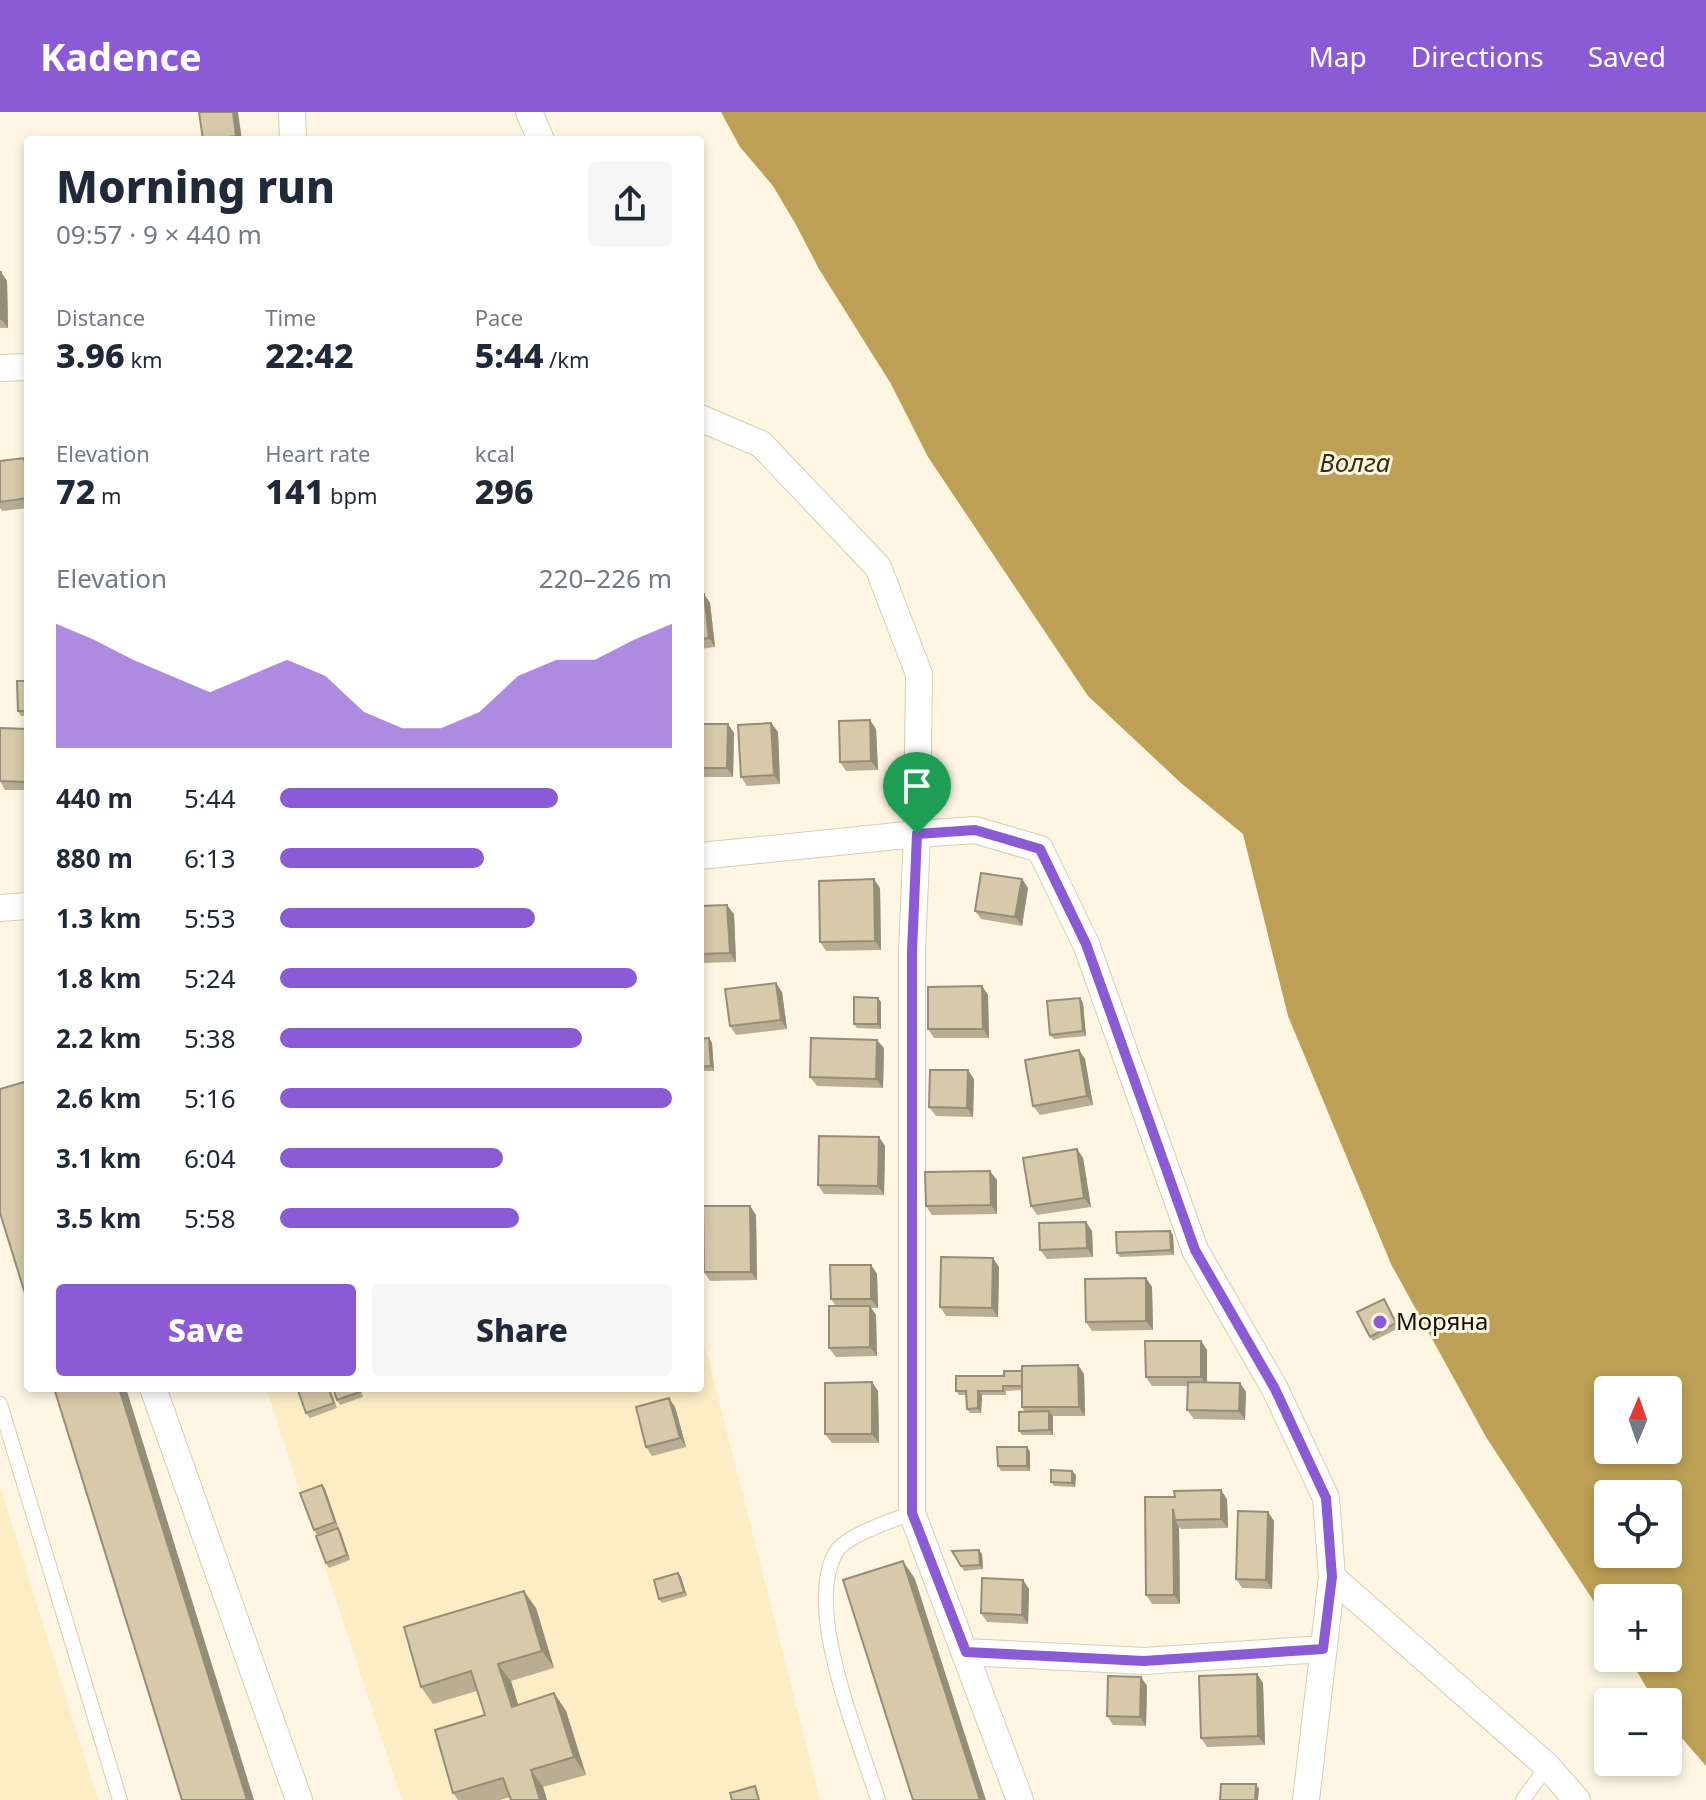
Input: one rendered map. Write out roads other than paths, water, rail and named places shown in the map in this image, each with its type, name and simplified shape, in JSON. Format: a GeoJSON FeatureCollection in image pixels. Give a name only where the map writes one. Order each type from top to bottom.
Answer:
{"type":"FeatureCollection","features":[{"type":"Feature","properties":{"kind":"street"},"geometry":{"type":"LineString","coordinates":[[292,112],[293,136]]}},
{"type":"Feature","properties":{"kind":"street"},"geometry":{"type":"LineString","coordinates":[[529,112],[539,136]]}},
{"type":"Feature","properties":{"kind":"street"},"geometry":{"type":"LineString","coordinates":[[0,368],[24,367]]}},
{"type":"Feature","properties":{"kind":"street"},"geometry":{"type":"LineString","coordinates":[[704,420],[761,444],[878,567],[919,674],[912,952],[912,1513],[1020,1800]]}},
{"type":"Feature","properties":{"kind":"street"},"geometry":{"type":"LineString","coordinates":[[704,856],[975,830],[1040,849],[1086,944],[1195,1250],[1275,1389],[1326,1498],[1332,1577],[1306,1800]]}},
{"type":"Feature","properties":{"kind":"street"},"geometry":{"type":"LineString","coordinates":[[0,908],[24,906]]}},
{"type":"Feature","properties":{"kind":"street"},"geometry":{"type":"LineString","coordinates":[[154,1392],[299,1800]]}},
{"type":"Feature","properties":{"kind":"street"},"geometry":{"type":"LineString","coordinates":[[1332,1577],[1547,1766],[1577,1800]]}},
{"type":"Feature","properties":{"kind":"street"},"geometry":{"type":"LineString","coordinates":[[966,1652],[1144,1661],[1323,1649]]}},
{"type":"Feature","properties":{"kind":"lane"},"geometry":{"type":"LineString","coordinates":[[0,1404],[120,1800]]}},
{"type":"Feature","properties":{"kind":"lane"},"geometry":{"type":"LineString","coordinates":[[878,1800],[827,1633],[823,1589],[837,1549],[867,1531],[912,1513]]}},
{"type":"Feature","properties":{"kind":"lane"},"geometry":{"type":"LineString","coordinates":[[1523,1800],[1547,1766]]}},
{"type":"Feature","properties":{"kind":"water","name":"Волга"},"geometry":{"type":"Polygon","coordinates":[[[721,112],[1706,112],[1706,1766],[1682,1738],[1682,1688],[1647,1688],[1637,1672],[1682,1672],[1682,1584],[1594,1584],[1594,1602],[1486,1437],[1391,1264],[1288,1016],[1243,834],[1182,784],[1088,696],[928,457],[891,384],[819,269],[773,186],[740,147],[721,112]]]}},
{"type":"Feature","properties":{"kind":"place","name":"Моряна"},"geometry":{"type":"Point","coordinates":[1380,1322]}}]}
